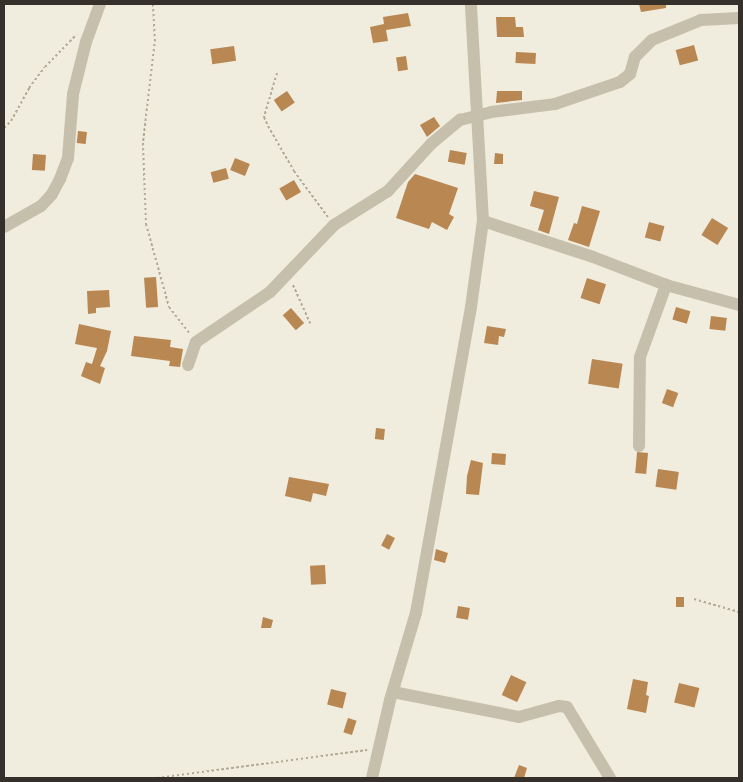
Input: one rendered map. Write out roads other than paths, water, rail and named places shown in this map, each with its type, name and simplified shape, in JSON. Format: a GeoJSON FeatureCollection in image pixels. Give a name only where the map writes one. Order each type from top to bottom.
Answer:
{"type":"FeatureCollection","features":[{"type":"Feature","properties":{"kind":"street"},"geometry":{"type":"LineString","coordinates":[[7,222],[42,206],[60,179],[68,158],[73,94],[86,42],[100,4]]}},
{"type":"Feature","properties":{"kind":"street"},"geometry":{"type":"LineString","coordinates":[[372,778],[393,692],[416,613],[470,307],[483,221],[471,4]]}},
{"type":"Feature","properties":{"kind":"street"},"geometry":{"type":"LineString","coordinates":[[188,365],[196,342],[270,292],[334,225],[388,191],[431,144],[460,120],[477,115],[555,104],[620,82],[630,74],[635,57],[652,40],[701,20],[739,18]]}},
{"type":"Feature","properties":{"kind":"street"},"geometry":{"type":"LineString","coordinates":[[483,221],[594,256],[666,285],[739,305]]}},
{"type":"Feature","properties":{"kind":"street"},"geometry":{"type":"LineString","coordinates":[[639,446],[640,357],[666,285]]}},
{"type":"Feature","properties":{"kind":"street"},"geometry":{"type":"LineString","coordinates":[[393,692],[519,717],[559,706],[567,707],[610,778]]}}]}
